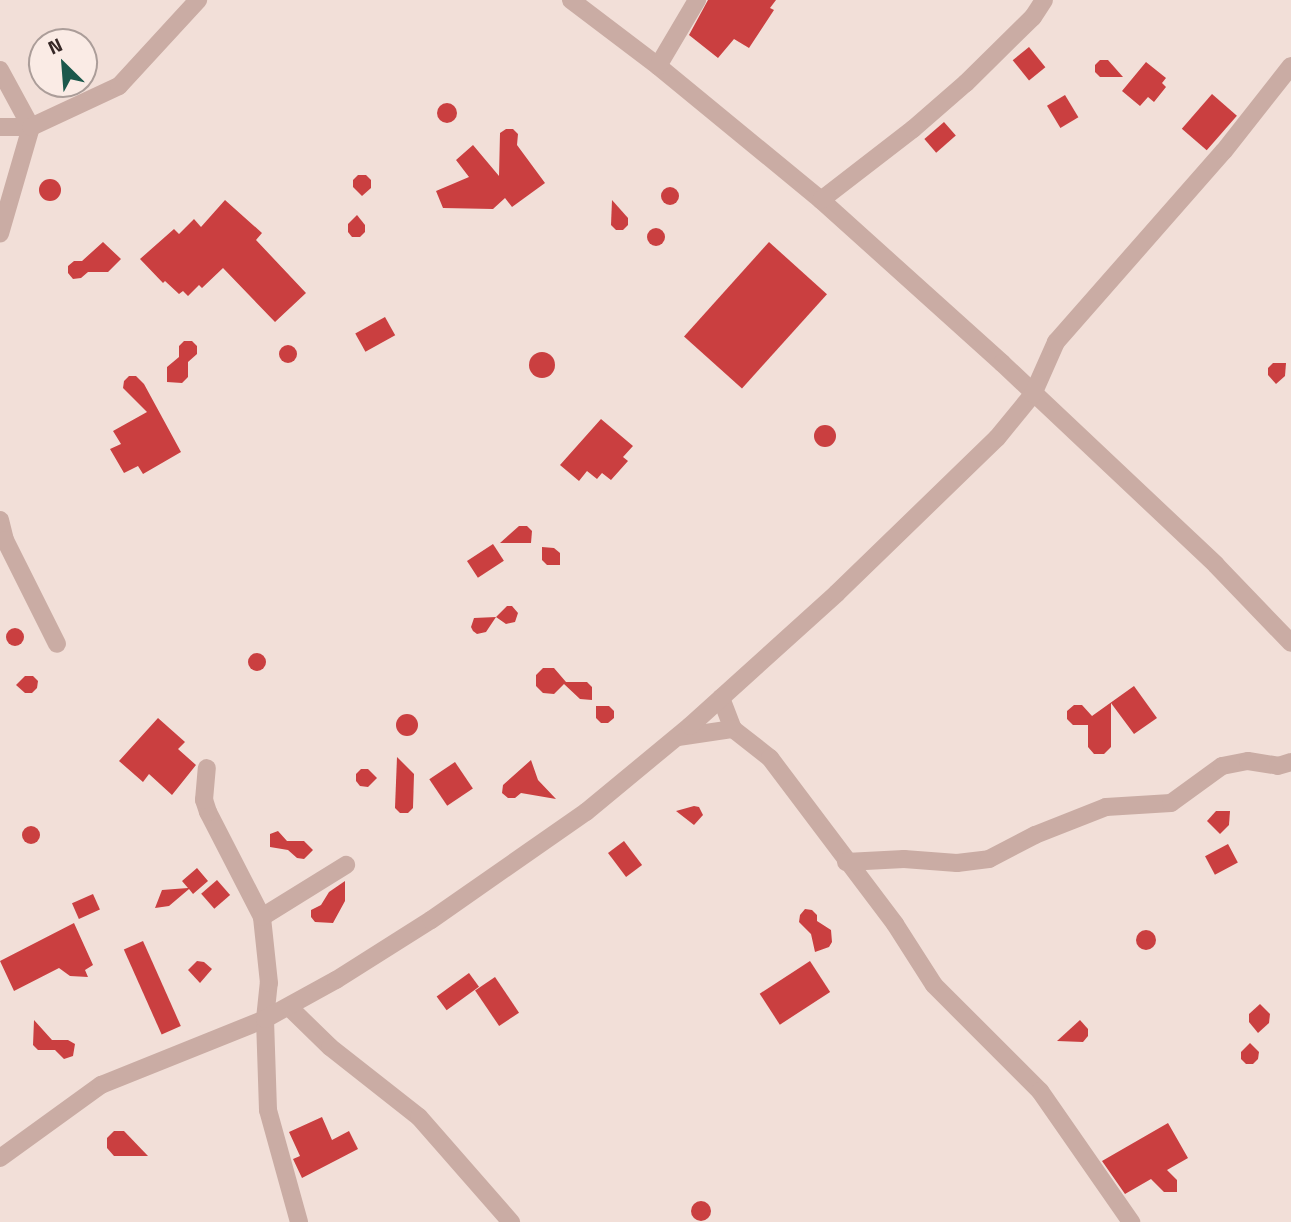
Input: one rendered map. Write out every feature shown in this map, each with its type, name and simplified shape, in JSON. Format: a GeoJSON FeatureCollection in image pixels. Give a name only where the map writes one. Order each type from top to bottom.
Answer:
{"type":"FeatureCollection","features":[{"type":"Feature","properties":{"kind":"street"},"geometry":{"type":"LineString","coordinates":[[0,127],[31,127],[119,86],[198,0]]}},
{"type":"Feature","properties":{"kind":"street"},"geometry":{"type":"LineString","coordinates":[[571,0],[658,66],[821,200],[1216,565],[1291,643]]}},
{"type":"Feature","properties":{"kind":"street"},"geometry":{"type":"LineString","coordinates":[[658,66],[697,0]]}},
{"type":"Feature","properties":{"kind":"street"},"geometry":{"type":"LineString","coordinates":[[821,200],[913,129],[966,83],[1033,17],[1044,0]]}},
{"type":"Feature","properties":{"kind":"street"},"geometry":{"type":"LineString","coordinates":[[0,1158],[101,1085],[293,1004],[431,920],[625,782],[721,698],[954,483],[997,439],[1033,394],[1056,342],[1224,151],[1291,66]]}},
{"type":"Feature","properties":{"kind":"street"},"geometry":{"type":"LineString","coordinates":[[0,70],[31,127],[0,234]]}},
{"type":"Feature","properties":{"kind":"street"},"geometry":{"type":"LineString","coordinates":[[0,520],[5,540],[57,645]]}},
{"type":"Feature","properties":{"kind":"street"},"geometry":{"type":"LineString","coordinates":[[721,698],[733,729],[770,758],[895,924],[934,985],[1040,1091],[1131,1222]]}},
{"type":"Feature","properties":{"kind":"street"},"geometry":{"type":"LineString","coordinates":[[678,737],[733,729]]}},
{"type":"Feature","properties":{"kind":"street"},"geometry":{"type":"LineString","coordinates":[[846,862],[904,859],[957,863],[980,861],[1035,835],[1107,807],[1171,803],[1222,766],[1248,761],[1278,766],[1291,762]]}},
{"type":"Feature","properties":{"kind":"street"},"geometry":{"type":"LineString","coordinates":[[207,768],[204,800],[208,812],[262,918],[269,983],[265,1018],[268,1110],[299,1222]]}},
{"type":"Feature","properties":{"kind":"street"},"geometry":{"type":"LineString","coordinates":[[262,918],[346,865]]}},
{"type":"Feature","properties":{"kind":"street"},"geometry":{"type":"LineString","coordinates":[[269,983],[293,1004],[330,1046],[418,1117],[510,1222]]}},
{"type":"Feature","properties":{"kind":"building"},"geometry":{"type":"Polygon","coordinates":[[[708,0],[776,0],[770,8],[774,10],[749,48],[734,39],[718,58],[689,35],[708,0]]]}},
{"type":"Feature","properties":{"kind":"building"},"geometry":{"type":"Polygon","coordinates":[[[1029,47],[1045,67],[1029,80],[1013,60],[1029,47]]]}},
{"type":"Feature","properties":{"kind":"building"},"geometry":{"type":"Polygon","coordinates":[[[1100,60],[1108,60],[1123,77],[1100,77],[1095,72],[1095,65],[1100,60]]]}},
{"type":"Feature","properties":{"kind":"building"},"geometry":{"type":"Polygon","coordinates":[[[1146,62],[1166,78],[1162,83],[1166,87],[1154,102],[1148,97],[1140,106],[1122,91],[1146,62]]]}},
{"type":"Feature","properties":{"kind":"building"},"geometry":{"type":"Polygon","coordinates":[[[1212,94],[1237,116],[1207,150],[1182,129],[1212,94]]]}},
{"type":"Feature","properties":{"kind":"building"},"geometry":{"type":"Polygon","coordinates":[[[1065,95],[1078,117],[1060,128],[1047,106],[1065,95]]]}},
{"type":"Feature","properties":{"kind":"building"},"geometry":{"type":"Polygon","coordinates":[[[447,103],[454,106],[457,113],[454,120],[447,123],[440,120],[437,113],[440,106],[447,103]]]}},
{"type":"Feature","properties":{"kind":"building"},"geometry":{"type":"Polygon","coordinates":[[[944,122],[956,136],[936,153],[924,139],[944,122]]]}},
{"type":"Feature","properties":{"kind":"building"},"geometry":{"type":"Polygon","coordinates":[[[513,129],[518,134],[517,145],[545,183],[512,207],[505,198],[493,209],[443,208],[436,191],[469,177],[456,160],[473,145],[499,176],[500,133],[513,129]]]}},
{"type":"Feature","properties":{"kind":"building"},"geometry":{"type":"Polygon","coordinates":[[[358,175],[366,175],[371,180],[371,188],[362,196],[353,187],[353,180],[358,175]]]}},
{"type":"Feature","properties":{"kind":"building"},"geometry":{"type":"Polygon","coordinates":[[[50,179],[58,182],[61,190],[58,198],[50,201],[42,198],[39,190],[42,182],[50,179]]]}},
{"type":"Feature","properties":{"kind":"building"},"geometry":{"type":"Polygon","coordinates":[[[670,187],[676,190],[679,196],[676,202],[670,205],[664,202],[661,196],[664,190],[670,187]]]}},
{"type":"Feature","properties":{"kind":"building"},"geometry":{"type":"Polygon","coordinates":[[[225,200],[262,233],[256,240],[306,293],[275,322],[223,268],[202,288],[199,285],[188,296],[183,291],[179,294],[165,281],[163,283],[140,259],[174,229],[179,234],[194,219],[201,227],[225,200]]]}},
{"type":"Feature","properties":{"kind":"building"},"geometry":{"type":"Polygon","coordinates":[[[612,200],[628,218],[628,225],[623,230],[616,230],[611,225],[612,200]]]}},
{"type":"Feature","properties":{"kind":"building"},"geometry":{"type":"Polygon","coordinates":[[[357,215],[365,225],[365,232],[360,237],[352,237],[348,232],[348,224],[357,215]]]}},
{"type":"Feature","properties":{"kind":"building"},"geometry":{"type":"Polygon","coordinates":[[[656,228],[662,231],[665,237],[662,243],[656,246],[650,243],[647,237],[650,231],[656,228]]]}},
{"type":"Feature","properties":{"kind":"building"},"geometry":{"type":"Polygon","coordinates":[[[103,242],[121,259],[108,272],[88,272],[81,278],[73,279],[68,273],[68,266],[74,261],[82,261],[103,242]]]}},
{"type":"Feature","properties":{"kind":"building"},"geometry":{"type":"Polygon","coordinates":[[[769,242],[827,294],[742,389],[684,336],[769,242]]]}},
{"type":"Feature","properties":{"kind":"building"},"geometry":{"type":"Polygon","coordinates":[[[385,317],[395,335],[365,352],[355,333],[385,317]]]}},
{"type":"Feature","properties":{"kind":"building"},"geometry":{"type":"Polygon","coordinates":[[[184,341],[192,341],[197,346],[197,354],[188,362],[188,377],[182,383],[167,382],[167,367],[179,357],[179,346],[184,341]]]}},
{"type":"Feature","properties":{"kind":"building"},"geometry":{"type":"Polygon","coordinates":[[[288,345],[294,348],[297,354],[294,360],[288,363],[282,360],[279,354],[282,348],[288,345]]]}},
{"type":"Feature","properties":{"kind":"building"},"geometry":{"type":"Polygon","coordinates":[[[542,352],[551,356],[555,365],[551,374],[542,378],[533,374],[529,365],[533,356],[542,352]]]}},
{"type":"Feature","properties":{"kind":"building"},"geometry":{"type":"Polygon","coordinates":[[[1273,363],[1286,363],[1285,376],[1276,384],[1268,375],[1268,368],[1273,363]]]}},
{"type":"Feature","properties":{"kind":"building"},"geometry":{"type":"Polygon","coordinates":[[[129,376],[136,376],[144,384],[181,452],[143,474],[138,466],[124,473],[110,449],[121,444],[113,431],[147,412],[123,388],[124,381],[129,376]]]}},
{"type":"Feature","properties":{"kind":"building"},"geometry":{"type":"Polygon","coordinates":[[[601,419],[633,446],[623,457],[628,461],[611,480],[602,473],[597,479],[587,471],[579,481],[560,465],[601,419]]]}},
{"type":"Feature","properties":{"kind":"building"},"geometry":{"type":"Polygon","coordinates":[[[825,425],[833,428],[836,436],[833,444],[825,447],[817,444],[814,436],[817,428],[825,425]]]}},
{"type":"Feature","properties":{"kind":"building"},"geometry":{"type":"Polygon","coordinates":[[[519,526],[527,526],[532,531],[531,543],[500,543],[519,526]]]}},
{"type":"Feature","properties":{"kind":"building"},"geometry":{"type":"Polygon","coordinates":[[[493,544],[504,561],[478,578],[467,561],[493,544]]]}},
{"type":"Feature","properties":{"kind":"building"},"geometry":{"type":"Polygon","coordinates":[[[542,547],[554,548],[560,553],[560,565],[547,565],[542,560],[542,547]]]}},
{"type":"Feature","properties":{"kind":"building"},"geometry":{"type":"Polygon","coordinates":[[[507,606],[512,606],[518,613],[515,622],[506,624],[496,617],[507,606]]]}},
{"type":"Feature","properties":{"kind":"building"},"geometry":{"type":"Polygon","coordinates":[[[496,617],[486,632],[477,634],[471,627],[474,618],[496,617]]]}},
{"type":"Feature","properties":{"kind":"building"},"geometry":{"type":"Polygon","coordinates":[[[15,628],[21,631],[24,637],[21,643],[15,646],[9,643],[6,637],[9,631],[15,628]]]}},
{"type":"Feature","properties":{"kind":"building"},"geometry":{"type":"Polygon","coordinates":[[[257,653],[263,656],[266,662],[263,668],[257,671],[251,668],[248,662],[251,656],[257,653]]]}},
{"type":"Feature","properties":{"kind":"building"},"geometry":{"type":"Polygon","coordinates":[[[543,668],[554,668],[566,682],[587,682],[592,687],[592,700],[580,699],[564,684],[554,694],[543,693],[536,686],[536,675],[543,668]]]}},
{"type":"Feature","properties":{"kind":"building"},"geometry":{"type":"Polygon","coordinates":[[[25,676],[33,676],[38,681],[37,688],[32,693],[25,693],[16,685],[25,676]]]}},
{"type":"Feature","properties":{"kind":"building"},"geometry":{"type":"Polygon","coordinates":[[[1134,686],[1157,718],[1134,734],[1111,703],[1111,747],[1104,754],[1094,754],[1088,747],[1088,725],[1073,725],[1067,719],[1067,711],[1074,705],[1082,705],[1092,716],[1134,686]]]}},
{"type":"Feature","properties":{"kind":"building"},"geometry":{"type":"Polygon","coordinates":[[[596,706],[609,706],[614,711],[614,718],[608,723],[601,723],[596,718],[596,706]]]}},
{"type":"Feature","properties":{"kind":"building"},"geometry":{"type":"Polygon","coordinates":[[[407,714],[415,717],[418,725],[415,733],[407,736],[399,733],[396,725],[399,717],[407,714]]]}},
{"type":"Feature","properties":{"kind":"building"},"geometry":{"type":"Polygon","coordinates":[[[158,718],[185,742],[178,749],[196,765],[172,795],[149,774],[143,782],[119,761],[158,718]]]}},
{"type":"Feature","properties":{"kind":"building"},"geometry":{"type":"Polygon","coordinates":[[[397,757],[414,774],[413,808],[408,813],[400,813],[395,808],[397,757]]]}},
{"type":"Feature","properties":{"kind":"building"},"geometry":{"type":"Polygon","coordinates":[[[531,760],[538,780],[556,799],[521,793],[515,798],[508,798],[502,793],[503,785],[531,760]]]}},
{"type":"Feature","properties":{"kind":"building"},"geometry":{"type":"Polygon","coordinates":[[[455,762],[473,789],[447,806],[429,779],[455,762]]]}},
{"type":"Feature","properties":{"kind":"building"},"geometry":{"type":"Polygon","coordinates":[[[361,769],[368,769],[377,778],[368,787],[360,786],[356,781],[356,774],[361,769]]]}},
{"type":"Feature","properties":{"kind":"building"},"geometry":{"type":"Polygon","coordinates":[[[699,807],[703,815],[694,825],[676,811],[699,807]]]}},
{"type":"Feature","properties":{"kind":"building"},"geometry":{"type":"Polygon","coordinates":[[[1216,811],[1230,811],[1229,825],[1220,834],[1207,821],[1216,811]]]}},
{"type":"Feature","properties":{"kind":"building"},"geometry":{"type":"Polygon","coordinates":[[[31,826],[37,829],[40,835],[37,841],[31,844],[25,841],[22,835],[25,829],[31,826]]]}},
{"type":"Feature","properties":{"kind":"building"},"geometry":{"type":"Polygon","coordinates":[[[278,831],[287,841],[304,841],[313,850],[304,859],[297,858],[288,850],[270,847],[270,834],[278,831]]]}},
{"type":"Feature","properties":{"kind":"building"},"geometry":{"type":"Polygon","coordinates":[[[624,841],[642,865],[626,877],[608,853],[624,841]]]}},
{"type":"Feature","properties":{"kind":"building"},"geometry":{"type":"Polygon","coordinates":[[[1228,844],[1238,863],[1215,875],[1205,856],[1228,844]]]}},
{"type":"Feature","properties":{"kind":"building"},"geometry":{"type":"Polygon","coordinates":[[[197,868],[208,881],[193,894],[189,889],[169,906],[155,908],[162,890],[188,888],[182,881],[197,868]]]}},
{"type":"Feature","properties":{"kind":"building"},"geometry":{"type":"Polygon","coordinates":[[[217,880],[230,895],[214,909],[201,894],[217,880]]]}},
{"type":"Feature","properties":{"kind":"building"},"geometry":{"type":"Polygon","coordinates":[[[345,881],[345,901],[333,923],[315,922],[311,917],[311,910],[321,905],[329,892],[345,881]]]}},
{"type":"Feature","properties":{"kind":"building"},"geometry":{"type":"Polygon","coordinates":[[[93,894],[100,910],[79,919],[72,903],[93,894]]]}},
{"type":"Feature","properties":{"kind":"building"},"geometry":{"type":"Polygon","coordinates":[[[805,909],[812,910],[817,915],[817,921],[831,930],[832,942],[829,947],[815,952],[811,934],[799,922],[805,909]]]}},
{"type":"Feature","properties":{"kind":"building"},"geometry":{"type":"Polygon","coordinates":[[[74,923],[93,965],[85,970],[88,977],[70,976],[59,968],[14,991],[0,961],[74,923]]]}},
{"type":"Feature","properties":{"kind":"building"},"geometry":{"type":"Polygon","coordinates":[[[1146,930],[1153,933],[1156,940],[1153,947],[1146,950],[1139,947],[1136,940],[1139,933],[1146,930]]]}},
{"type":"Feature","properties":{"kind":"building"},"geometry":{"type":"Polygon","coordinates":[[[143,941],[181,1026],[162,1035],[124,950],[143,941]]]}},
{"type":"Feature","properties":{"kind":"building"},"geometry":{"type":"Polygon","coordinates":[[[197,961],[204,962],[212,969],[200,983],[188,970],[197,961]]]}},
{"type":"Feature","properties":{"kind":"building"},"geometry":{"type":"Polygon","coordinates":[[[810,961],[830,992],[780,1025],[760,994],[810,961]]]}},
{"type":"Feature","properties":{"kind":"building"},"geometry":{"type":"Polygon","coordinates":[[[469,973],[479,987],[447,1010],[437,997],[469,973]]]}},
{"type":"Feature","properties":{"kind":"building"},"geometry":{"type":"Polygon","coordinates":[[[495,977],[519,1013],[499,1026],[475,990],[495,977]]]}},
{"type":"Feature","properties":{"kind":"building"},"geometry":{"type":"Polygon","coordinates":[[[1260,1004],[1270,1014],[1269,1023],[1258,1033],[1249,1022],[1249,1014],[1260,1004]]]}},
{"type":"Feature","properties":{"kind":"building"},"geometry":{"type":"Polygon","coordinates":[[[34,1020],[52,1040],[68,1040],[75,1044],[73,1056],[64,1059],[55,1050],[38,1050],[33,1045],[34,1020]]]}},
{"type":"Feature","properties":{"kind":"building"},"geometry":{"type":"Polygon","coordinates":[[[1080,1020],[1088,1029],[1088,1036],[1083,1042],[1057,1041],[1080,1020]]]}},
{"type":"Feature","properties":{"kind":"building"},"geometry":{"type":"Polygon","coordinates":[[[1250,1043],[1259,1052],[1258,1059],[1253,1064],[1246,1064],[1241,1059],[1241,1052],[1250,1043]]]}},
{"type":"Feature","properties":{"kind":"building"},"geometry":{"type":"Polygon","coordinates":[[[322,1117],[332,1140],[349,1131],[358,1149],[302,1178],[293,1159],[300,1156],[289,1132],[322,1117]]]}},
{"type":"Feature","properties":{"kind":"building"},"geometry":{"type":"Polygon","coordinates":[[[1168,1123],[1188,1158],[1167,1170],[1177,1180],[1177,1192],[1164,1192],[1151,1179],[1125,1194],[1102,1161],[1168,1123]]]}},
{"type":"Feature","properties":{"kind":"building"},"geometry":{"type":"Polygon","coordinates":[[[114,1131],[124,1131],[148,1156],[114,1156],[107,1148],[107,1138],[114,1131]]]}},
{"type":"Feature","properties":{"kind":"building"},"geometry":{"type":"Polygon","coordinates":[[[701,1201],[708,1204],[711,1211],[708,1218],[701,1221],[694,1218],[691,1211],[694,1204],[701,1201]]]}}]}
